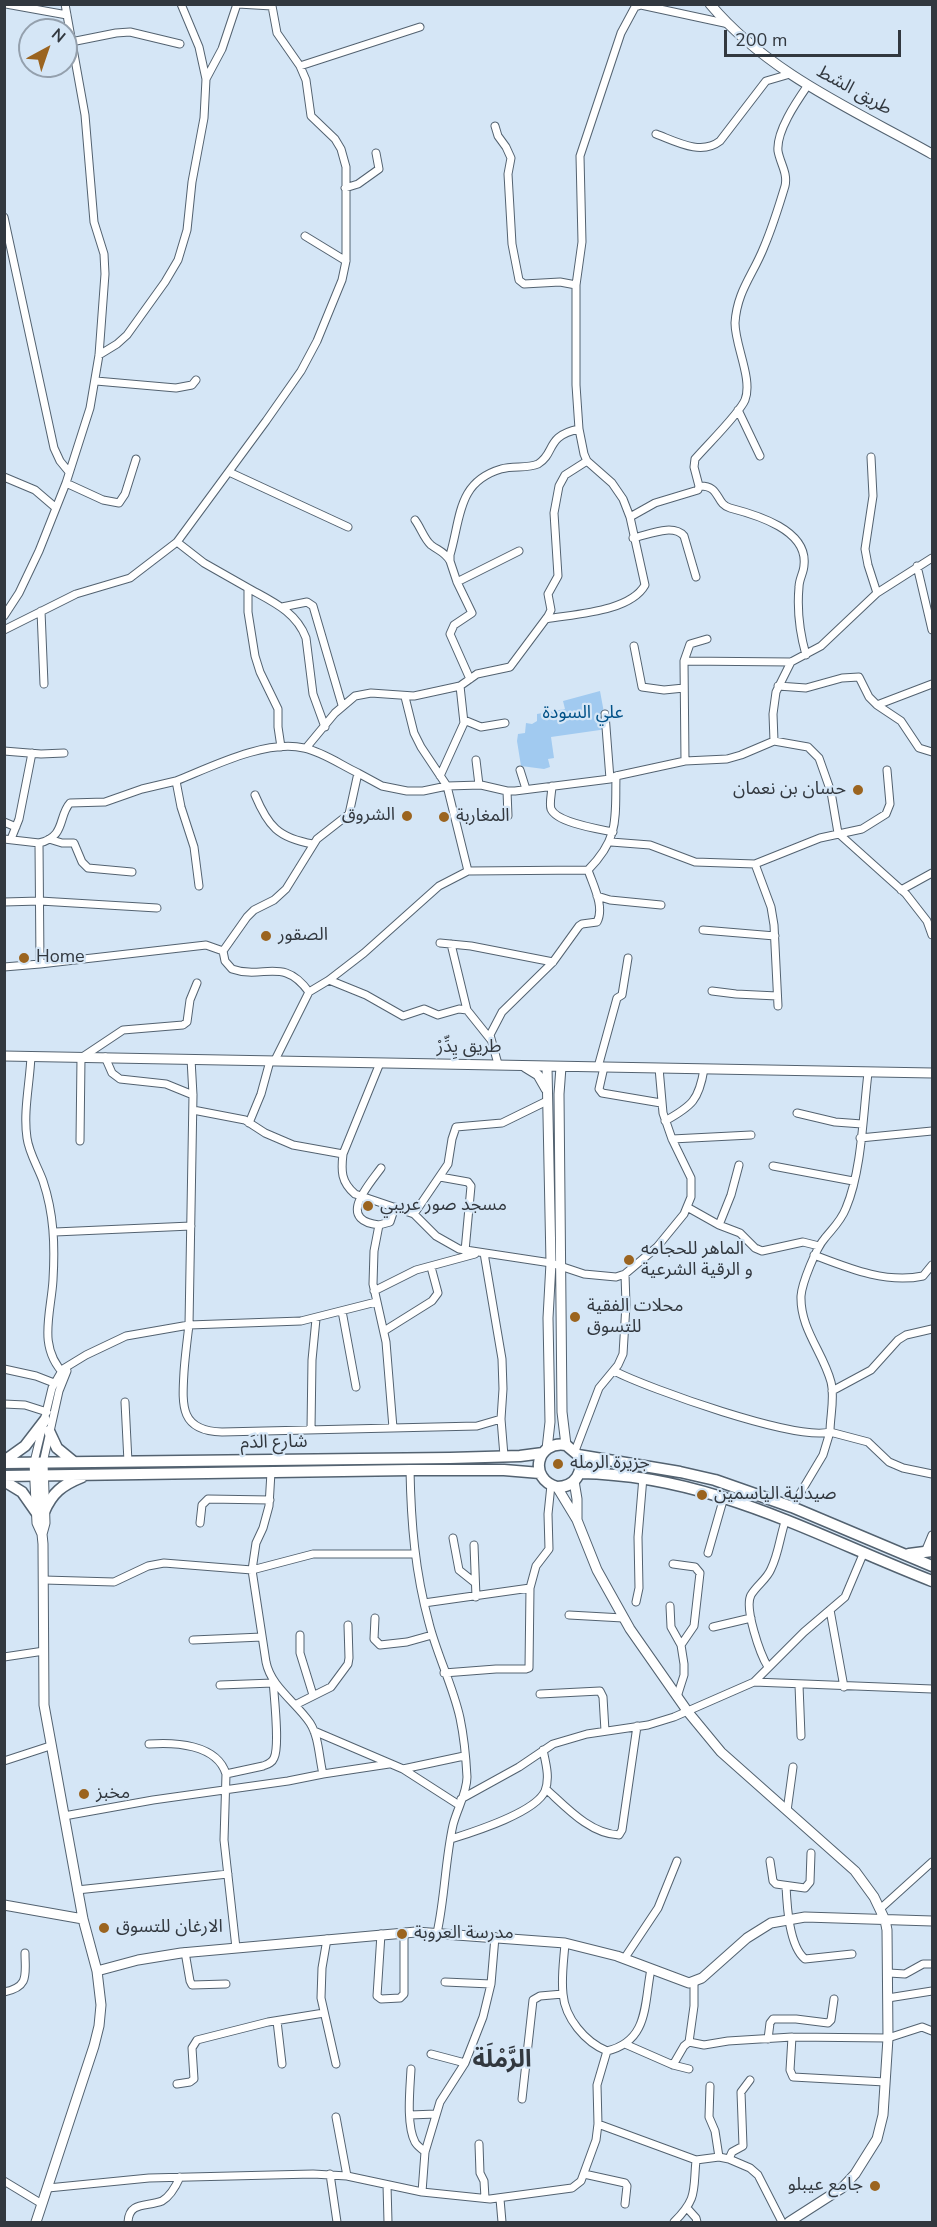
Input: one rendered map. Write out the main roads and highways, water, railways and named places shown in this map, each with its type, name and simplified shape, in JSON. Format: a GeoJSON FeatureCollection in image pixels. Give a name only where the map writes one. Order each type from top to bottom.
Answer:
{"type":"FeatureCollection","features":[{"type":"Feature","properties":{"kind":"main road"},"geometry":{"type":"LineString","coordinates":[[4,1462],[25,1446],[46,1416]]}},
{"type":"Feature","properties":{"kind":"main road"},"geometry":{"type":"LineString","coordinates":[[49,1431],[57,1448],[74,1462]]}},
{"type":"Feature","properties":{"kind":"main road"},"geometry":{"type":"LineString","coordinates":[[931,1578],[786,1519],[724,1497],[643,1477],[577,1477],[566,1486],[554,1486],[540,1473],[539,1463],[545,1451],[556,1445],[715,1480],[792,1507],[933,1566]]}},
{"type":"Feature","properties":{"kind":"main road"},"geometry":{"type":"LineString","coordinates":[[573,1450],[580,1460],[577,1477]]}},
{"type":"Feature","properties":{"kind":"main road","name":"شارع الدَم"},"geometry":{"type":"LineString","coordinates":[[4,1462],[504,1456],[545,1451]]}},
{"type":"Feature","properties":{"kind":"main road","name":"شارع الدَم"},"geometry":{"type":"LineString","coordinates":[[4,1478],[90,1474],[410,1470],[493,1470],[540,1473]]}},
{"type":"Feature","properties":{"kind":"main road"},"geometry":{"type":"LineString","coordinates":[[4,1478],[22,1492],[40,1512],[60,1488],[90,1474]]}},
{"type":"Feature","properties":{"kind":"main road"},"geometry":{"type":"LineString","coordinates":[[907,1554],[929,1552]]}},
{"type":"Feature","properties":{"kind":"place","name":"حسان بن نعمان"},"geometry":{"type":"Point","coordinates":[858,790]}},
{"type":"Feature","properties":{"kind":"place","name":"الشروق"},"geometry":{"type":"Point","coordinates":[407,816]}},
{"type":"Feature","properties":{"kind":"place","name":"المغاربة"},"geometry":{"type":"Point","coordinates":[444,817]}},
{"type":"Feature","properties":{"kind":"place","name":"الصقور"},"geometry":{"type":"Point","coordinates":[266,936]}},
{"type":"Feature","properties":{"kind":"place","name":"Home"},"geometry":{"type":"Point","coordinates":[24,958]}},
{"type":"Feature","properties":{"kind":"place","name":"مسجد صور عريبي"},"geometry":{"type":"Point","coordinates":[368,1206]}},
{"type":"Feature","properties":{"kind":"place","name":"الماهر للحجامه و الرقية الشرعية"},"geometry":{"type":"Point","coordinates":[629,1260]}},
{"type":"Feature","properties":{"kind":"place","name":"محلات الفقية للتسوق"},"geometry":{"type":"Point","coordinates":[575,1317]}},
{"type":"Feature","properties":{"kind":"place","name":"جزيرة الرمله"},"geometry":{"type":"Point","coordinates":[558,1464]}},
{"type":"Feature","properties":{"kind":"place","name":"صيدلية الياسمين"},"geometry":{"type":"Point","coordinates":[702,1495]}},
{"type":"Feature","properties":{"kind":"place","name":"مخبز"},"geometry":{"type":"Point","coordinates":[84,1794]}},
{"type":"Feature","properties":{"kind":"place","name":"الارغان للتسوق"},"geometry":{"type":"Point","coordinates":[104,1928]}},
{"type":"Feature","properties":{"kind":"place","name":"مدرسة العروبة"},"geometry":{"type":"Point","coordinates":[402,1934]}},
{"type":"Feature","properties":{"kind":"place","name":"جامع عيبلو"},"geometry":{"type":"Point","coordinates":[875,2186]}},
{"type":"Feature","properties":{"kind":"district","name":"الرَّمْلَة"},"geometry":{"type":"Point","coordinates":[502,2061]}},
{"type":"Feature","properties":{"kind":"park label","name":"علي السودة"},"geometry":{"type":"Point","coordinates":[583,714]}}]}
